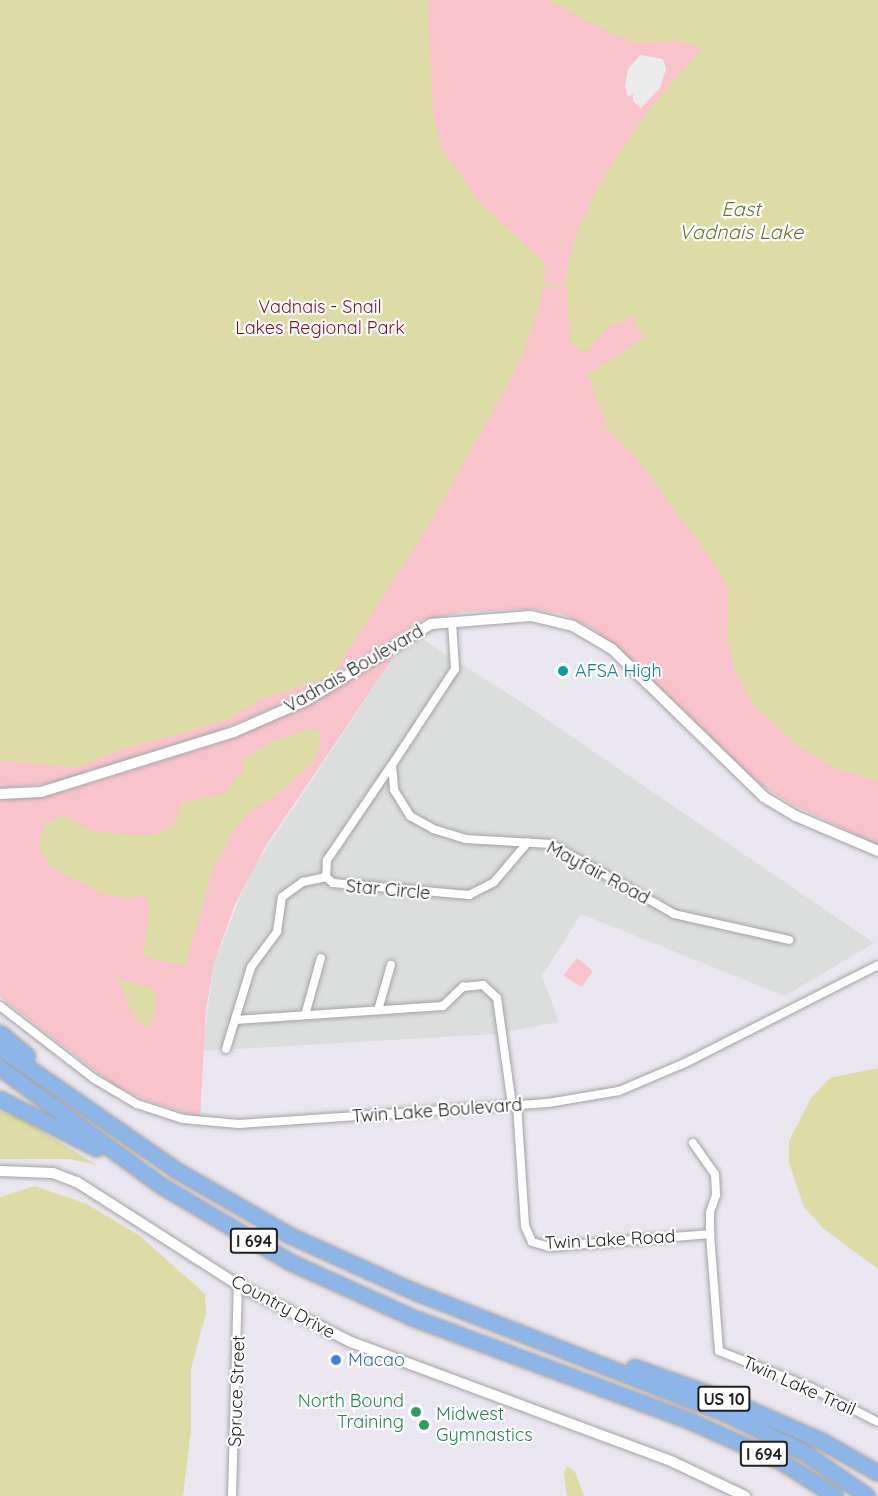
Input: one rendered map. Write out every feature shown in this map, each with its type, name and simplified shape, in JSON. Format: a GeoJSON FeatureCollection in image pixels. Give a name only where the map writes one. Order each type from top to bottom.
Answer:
{"type":"FeatureCollection","features":[{"type":"Feature","properties":{"kind":"highway"},"geometry":{"type":"LineString","coordinates":[[0,1033],[119,1132]]}},
{"type":"Feature","properties":{"kind":"highway","name":"I 694"},"geometry":{"type":"LineString","coordinates":[[0,1048],[176,1170],[330,1255],[412,1291],[562,1346],[727,1414],[793,1446],[867,1496]]}},
{"type":"Feature","properties":{"kind":"highway","name":"I 694"},"geometry":{"type":"LineString","coordinates":[[0,1068],[203,1213],[290,1262],[370,1300],[690,1421],[782,1462],[835,1496]]}},
{"type":"Feature","properties":{"kind":"highway"},"geometry":{"type":"LineString","coordinates":[[0,1099],[112,1156],[203,1213]]}},
{"type":"Feature","properties":{"kind":"highway","name":"US 10"},"geometry":{"type":"LineString","coordinates":[[562,1346],[627,1365],[738,1404],[822,1441],[878,1473]]}},
{"type":"Feature","properties":{"kind":"street","name":"Vadnais Boulevard"},"geometry":{"type":"LineString","coordinates":[[0,794],[41,792],[153,760],[275,715],[323,690],[412,633],[431,624],[531,616],[584,631],[612,649],[764,797],[796,816],[878,851]]}},
{"type":"Feature","properties":{"kind":"street"},"geometry":{"type":"LineString","coordinates":[[392,765],[455,669],[453,622]]}},
{"type":"Feature","properties":{"kind":"street","name":"Mayfair Road"},"geometry":{"type":"LineString","coordinates":[[392,765],[398,800],[418,823],[465,839],[552,844],[674,914],[789,940]]}},
{"type":"Feature","properties":{"kind":"street","name":"Star Circle"},"geometry":{"type":"LineString","coordinates":[[392,765],[327,860],[326,877],[339,886],[469,895],[494,882],[528,843]]}},
{"type":"Feature","properties":{"kind":"street"},"geometry":{"type":"LineString","coordinates":[[226,1049],[251,968],[277,932],[284,893],[303,882],[326,877]]}},
{"type":"Feature","properties":{"kind":"street"},"geometry":{"type":"LineString","coordinates":[[305,1015],[321,958]]}},
{"type":"Feature","properties":{"kind":"street"},"geometry":{"type":"LineString","coordinates":[[378,1010],[391,965]]}},
{"type":"Feature","properties":{"kind":"street","name":"Twin Lake Boulevard"},"geometry":{"type":"LineString","coordinates":[[0,1006],[112,1091],[137,1104],[183,1119],[239,1124],[572,1101],[625,1089],[778,1017],[878,965]]}},
{"type":"Feature","properties":{"kind":"street","name":"Twin Lake Road"},"geometry":{"type":"LineString","coordinates":[[236,1020],[442,1006],[463,987],[477,984],[488,988],[497,998],[505,1037],[515,1105],[525,1226],[532,1242],[549,1247],[710,1234]]}},
{"type":"Feature","properties":{"kind":"street"},"geometry":{"type":"LineString","coordinates":[[693,1143],[714,1174],[716,1195],[710,1212],[710,1234]]}},
{"type":"Feature","properties":{"kind":"street","name":"Country Drive"},"geometry":{"type":"LineString","coordinates":[[0,1171],[53,1173],[77,1182],[238,1285],[354,1343],[672,1462],[745,1496]]}},
{"type":"Feature","properties":{"kind":"street","name":"Twin Lake Trail"},"geometry":{"type":"LineString","coordinates":[[710,1234],[719,1352],[812,1388],[878,1422]]}},
{"type":"Feature","properties":{"kind":"street","name":"Spruce Street"},"geometry":{"type":"LineString","coordinates":[[232,1496],[238,1285]]}},
{"type":"Feature","properties":{"kind":"shaded area"},"geometry":{"type":"Polygon","coordinates":[[[640,55],[663,59],[666,69],[660,88],[641,108],[633,101],[633,94],[628,97],[625,86],[628,69],[640,55]]]}},
{"type":"Feature","properties":{"kind":"shaded area"},"geometry":{"type":"Polygon","coordinates":[[[419,637],[518,700],[874,943],[785,996],[581,914],[542,976],[559,1022],[495,1034],[202,1051],[214,963],[250,873],[403,643],[408,645],[419,637]]]}},
{"type":"Feature","properties":{"kind":"green space","name":"Vadnais - Snail Lakes Regional Park"},"geometry":{"type":"Polygon","coordinates":[[[0,0],[878,0],[878,845],[793,805],[762,786],[594,629],[562,614],[533,609],[465,612],[422,620],[304,694],[221,730],[50,784],[0,788],[0,0]]]}},
{"type":"Feature","properties":{"kind":"green space"},"geometry":{"type":"Polygon","coordinates":[[[403,643],[265,847],[235,904],[214,963],[206,1010],[200,1117],[155,1104],[115,1086],[0,997],[0,800],[55,794],[221,743],[315,702],[403,643]]]}},
{"type":"Feature","properties":{"kind":"green space"},"geometry":{"type":"Polygon","coordinates":[[[577,958],[593,971],[582,987],[563,976],[577,958]]]}},
{"type":"Feature","properties":{"kind":"water"},"geometry":{"type":"Polygon","coordinates":[[[0,0],[427,0],[434,120],[441,148],[480,203],[543,261],[546,270],[540,304],[522,357],[506,388],[432,520],[332,676],[260,700],[225,721],[115,752],[77,768],[0,760],[0,0]]]}},
{"type":"Feature","properties":{"kind":"water","name":"East Vadnais Lake"},"geometry":{"type":"Polygon","coordinates":[[[547,0],[878,0],[878,782],[835,768],[797,745],[752,703],[734,669],[727,635],[729,591],[717,567],[631,451],[608,430],[588,375],[645,337],[634,323],[639,315],[610,326],[587,351],[578,350],[571,342],[566,284],[568,263],[578,231],[601,181],[648,111],[703,48],[679,41],[638,43],[612,34],[547,0]]]}},
{"type":"Feature","properties":{"kind":"water"},"geometry":{"type":"Polygon","coordinates":[[[310,729],[320,731],[320,746],[313,762],[282,791],[252,810],[234,830],[213,869],[185,966],[143,957],[150,906],[145,895],[128,898],[103,894],[58,871],[49,864],[41,850],[39,841],[46,824],[63,815],[91,831],[138,836],[157,834],[176,824],[181,803],[224,794],[244,770],[241,760],[270,743],[310,729]]]}},
{"type":"Feature","properties":{"kind":"water"},"geometry":{"type":"Polygon","coordinates":[[[116,974],[126,982],[154,989],[155,1009],[150,1028],[136,1021],[116,974]]]}},
{"type":"Feature","properties":{"kind":"water"},"geometry":{"type":"Polygon","coordinates":[[[878,1068],[878,1269],[824,1229],[804,1207],[789,1163],[789,1141],[811,1098],[830,1078],[878,1068]]]}},
{"type":"Feature","properties":{"kind":"water"},"geometry":{"type":"Polygon","coordinates":[[[0,1111],[20,1118],[97,1165],[69,1159],[0,1159],[0,1111]]]}},
{"type":"Feature","properties":{"kind":"water"},"geometry":{"type":"Polygon","coordinates":[[[35,1186],[87,1204],[140,1236],[205,1294],[206,1313],[191,1369],[191,1431],[183,1496],[0,1496],[0,1197],[35,1186]]]}},
{"type":"Feature","properties":{"kind":"water"},"geometry":{"type":"Polygon","coordinates":[[[567,1466],[575,1472],[584,1496],[567,1496],[564,1473],[567,1466]]]}},
{"type":"Feature","properties":{"kind":"waterway"},"geometry":{"type":"LineString","coordinates":[[543,287],[566,284]]}},
{"type":"Feature","properties":{"kind":"place","name":"AFSA High"},"geometry":{"type":"Point","coordinates":[563,671]}},
{"type":"Feature","properties":{"kind":"place","name":"Macao"},"geometry":{"type":"Point","coordinates":[336,1360]}},
{"type":"Feature","properties":{"kind":"place","name":"North Bound Training"},"geometry":{"type":"Point","coordinates":[416,1412]}},
{"type":"Feature","properties":{"kind":"place","name":"Midwest Gymnastics"},"geometry":{"type":"Point","coordinates":[424,1425]}}]}
